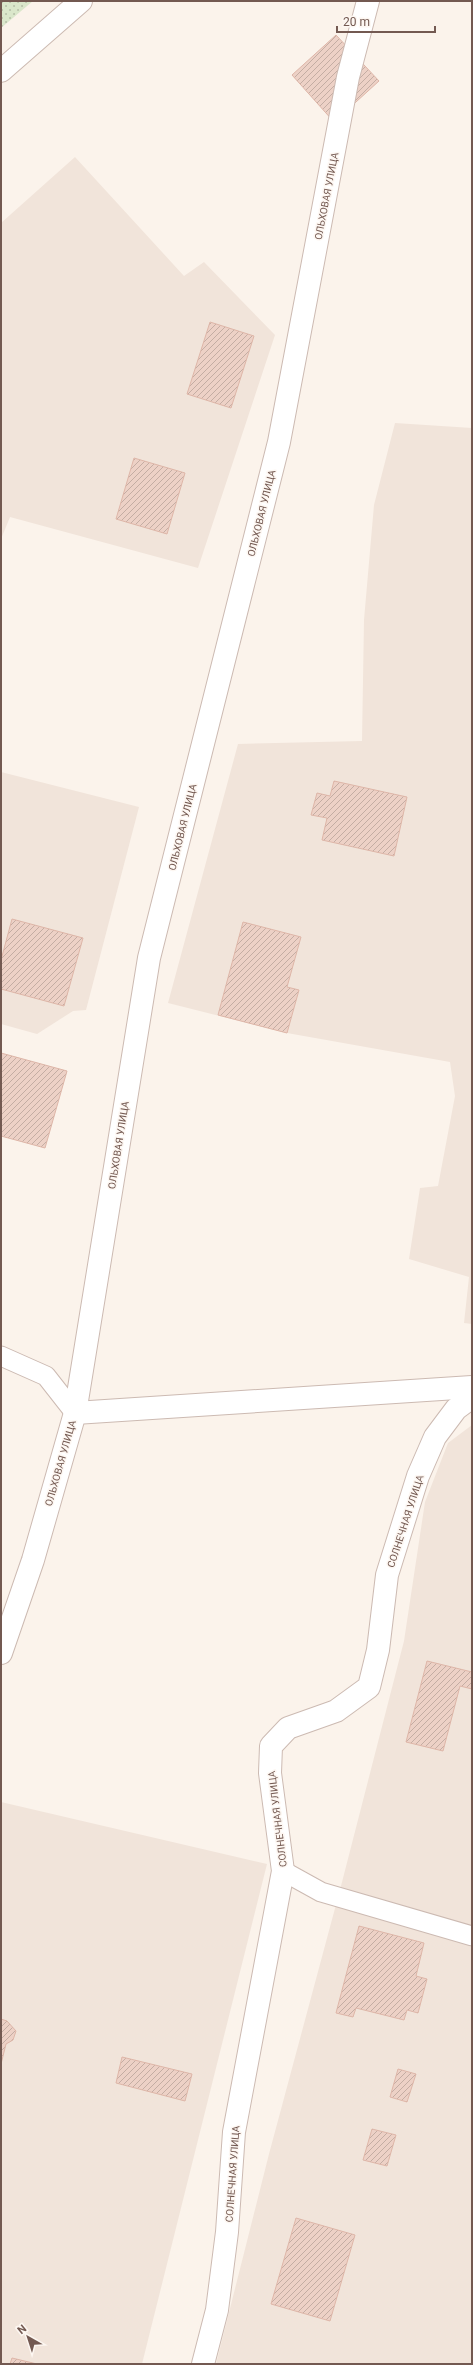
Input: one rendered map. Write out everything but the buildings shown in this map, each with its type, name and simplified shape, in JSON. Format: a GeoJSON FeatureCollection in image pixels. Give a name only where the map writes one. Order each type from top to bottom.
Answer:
{"type":"FeatureCollection","features":[{"type":"Feature","properties":{"kind":"street"},"geometry":{"type":"LineString","coordinates":[[1,71],[81,1]]}},
{"type":"Feature","properties":{"kind":"street","name":"ОЛЬХОВАЯ УЛИЦА"},"geometry":{"type":"LineString","coordinates":[[1,1653],[33,1560],[75,1413],[149,958],[278,442],[348,77],[368,1]]}},
{"type":"Feature","properties":{"kind":"street"},"geometry":{"type":"LineString","coordinates":[[75,1413],[472,1387]]}},
{"type":"Feature","properties":{"kind":"street","name":"СОЛНЕЧНАЯ УЛИЦА"},"geometry":{"type":"LineString","coordinates":[[202,2364],[217,2310],[227,2232],[234,2132],[283,1871],[270,1773],[271,1746],[288,1728],[336,1711],[369,1687],[378,1650],[387,1575],[418,1476],[434,1437],[456,1409],[472,1397]]}},
{"type":"Feature","properties":{"kind":"lane"},"geometry":{"type":"LineString","coordinates":[[1,1356],[46,1376],[75,1413]]}},
{"type":"Feature","properties":{"kind":"lane"},"geometry":{"type":"LineString","coordinates":[[283,1871],[321,1892],[472,1936]]}},
{"type":"Feature","properties":{"kind":"shaded area"},"geometry":{"type":"Polygon","coordinates":[[[75,157],[184,276],[204,262],[275,335],[198,568],[10,517],[1,539],[1,223],[75,157]]]}},
{"type":"Feature","properties":{"kind":"shaded area"},"geometry":{"type":"Polygon","coordinates":[[[395,423],[472,428],[472,1324],[464,1323],[469,1277],[409,1259],[420,1188],[438,1186],[455,1096],[450,1062],[287,1033],[168,1003],[238,744],[362,741],[364,620],[374,505],[395,423]]]}},
{"type":"Feature","properties":{"kind":"shaded area"},"geometry":{"type":"Polygon","coordinates":[[[1,772],[139,807],[86,1010],[73,1011],[37,1034],[1,1024],[1,772]]]}},
{"type":"Feature","properties":{"kind":"shaded area"},"geometry":{"type":"Polygon","coordinates":[[[472,1425],[472,2364],[216,2364],[269,2154],[341,1886],[404,1641],[425,1502],[448,1443],[472,1425]]]}},
{"type":"Feature","properties":{"kind":"shaded area"},"geometry":{"type":"Polygon","coordinates":[[[1,1802],[267,1864],[142,2364],[1,2364],[1,1802]]]}},
{"type":"Feature","properties":{"kind":"green space"},"geometry":{"type":"Polygon","coordinates":[[[1,1],[33,1],[1,28],[1,1]]]}}]}
